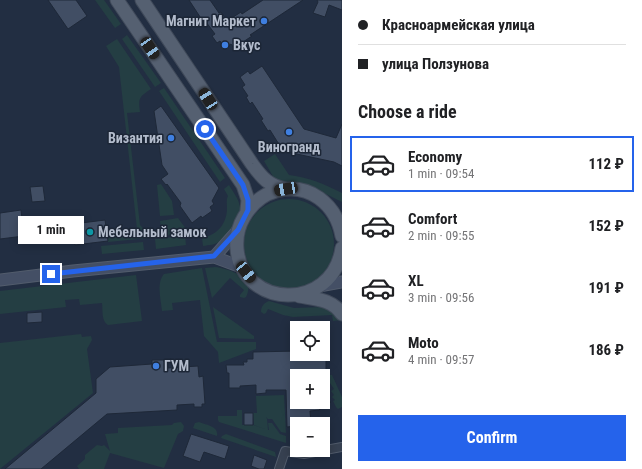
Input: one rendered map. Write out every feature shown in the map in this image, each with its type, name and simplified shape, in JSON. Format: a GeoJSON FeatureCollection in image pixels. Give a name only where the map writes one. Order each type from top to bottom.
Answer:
{"type":"FeatureCollection","features":[{"type":"Feature","properties":{"kind":"main road"},"geometry":{"type":"LineString","coordinates":[[117,0],[243,185],[248,200],[248,210]]}},
{"type":"Feature","properties":{"kind":"main road"},"geometry":{"type":"LineString","coordinates":[[142,0],[255,168],[267,182],[278,188],[306,192],[324,202],[336,217],[342,236]]}},
{"type":"Feature","properties":{"kind":"main road"},"geometry":{"type":"LineString","coordinates":[[214,256],[238,230],[248,210],[255,202],[275,191],[286,189]]}},
{"type":"Feature","properties":{"kind":"main road"},"geometry":{"type":"LineString","coordinates":[[238,230],[236,242],[237,253],[242,267],[252,280],[262,288],[281,295],[297,295],[323,300],[334,306],[342,314]]}},
{"type":"Feature","properties":{"kind":"main road"},"geometry":{"type":"LineString","coordinates":[[297,295],[310,291],[319,286],[333,273],[341,256],[342,248]]}},
{"type":"Feature","properties":{"kind":"main road"},"geometry":{"type":"LineString","coordinates":[[0,280],[214,256],[242,267]]}},
{"type":"Feature","properties":{"kind":"main road"},"geometry":{"type":"LineString","coordinates":[[319,286],[342,282]]}},
{"type":"Feature","properties":{"kind":"street"},"geometry":{"type":"LineString","coordinates":[[279,469],[285,451],[304,454],[342,447]]}},
{"type":"Feature","properties":{"kind":"green space"},"geometry":{"type":"Polygon","coordinates":[[[95,0],[104,0],[121,24],[115,28],[95,0]]]}},
{"type":"Feature","properties":{"kind":"green space"},"geometry":{"type":"Polygon","coordinates":[[[127,35],[161,83],[155,87],[122,39],[127,35]]]}},
{"type":"Feature","properties":{"kind":"green space"},"geometry":{"type":"Polygon","coordinates":[[[117,39],[151,89],[140,98],[140,112],[127,113],[140,225],[147,233],[148,238],[108,242],[107,232],[137,229],[119,67],[106,46],[117,39]]]}},
{"type":"Feature","properties":{"kind":"green space"},"geometry":{"type":"Polygon","coordinates":[[[164,88],[225,178],[220,182],[159,91],[164,88]]]}},
{"type":"Feature","properties":{"kind":"green space"},"geometry":{"type":"Polygon","coordinates":[[[275,154],[289,175],[316,181],[342,193],[342,202],[307,187],[282,183],[274,178],[264,161],[275,154]]]}},
{"type":"Feature","properties":{"kind":"green space"},"geometry":{"type":"Polygon","coordinates":[[[161,184],[172,201],[174,215],[160,216],[157,185],[161,184]]]}},
{"type":"Feature","properties":{"kind":"green space"},"geometry":{"type":"Polygon","coordinates":[[[229,185],[237,198],[240,207],[237,221],[224,239],[212,245],[203,246],[202,238],[207,237],[217,231],[223,224],[227,214],[228,196],[224,189],[229,185]]]}},
{"type":"Feature","properties":{"kind":"green space"},"geometry":{"type":"Polygon","coordinates":[[[289,199],[298,200],[314,207],[326,219],[333,235],[333,253],[326,269],[314,281],[298,288],[289,289],[280,288],[264,281],[252,269],[245,253],[244,244],[245,235],[252,219],[264,207],[280,200],[289,199]]]}},
{"type":"Feature","properties":{"kind":"green space"},"geometry":{"type":"Polygon","coordinates":[[[178,218],[189,233],[162,236],[160,221],[178,218]]]}},
{"type":"Feature","properties":{"kind":"green space"},"geometry":{"type":"Polygon","coordinates":[[[185,236],[186,245],[156,249],[155,239],[185,236]]]}},
{"type":"Feature","properties":{"kind":"green space"},"geometry":{"type":"Polygon","coordinates":[[[143,242],[144,250],[102,254],[101,246],[143,242]]]}},
{"type":"Feature","properties":{"kind":"green space"},"geometry":{"type":"Polygon","coordinates":[[[216,267],[235,273],[245,280],[248,284],[246,297],[240,297],[244,290],[230,278],[212,298],[205,268],[216,267]]]}},
{"type":"Feature","properties":{"kind":"green space"},"geometry":{"type":"Polygon","coordinates":[[[202,268],[217,342],[256,342],[256,349],[219,363],[218,352],[204,336],[200,300],[172,303],[173,310],[162,311],[160,282],[164,274],[202,268]]]}},
{"type":"Feature","properties":{"kind":"green space"},"geometry":{"type":"Polygon","coordinates":[[[136,275],[142,321],[108,325],[103,318],[102,303],[80,305],[79,299],[65,300],[66,307],[0,314],[0,291],[136,275]]]}},
{"type":"Feature","properties":{"kind":"green space"},"geometry":{"type":"Polygon","coordinates":[[[269,301],[294,308],[330,308],[342,320],[333,321],[332,315],[293,317],[268,309],[264,314],[261,312],[262,306],[269,301]]]}},
{"type":"Feature","properties":{"kind":"green space"},"geometry":{"type":"Polygon","coordinates":[[[213,307],[254,336],[254,339],[219,338],[213,307]]]}},
{"type":"Feature","properties":{"kind":"green space"},"geometry":{"type":"Polygon","coordinates":[[[81,334],[82,337],[91,336],[92,340],[87,349],[93,393],[0,469],[0,343],[81,334]]]}},
{"type":"Feature","properties":{"kind":"green space"},"geometry":{"type":"Polygon","coordinates":[[[330,375],[332,375],[342,397],[342,407],[338,409],[333,401],[335,400],[332,397],[334,395],[331,391],[334,389],[330,383],[330,375]]]}},
{"type":"Feature","properties":{"kind":"green space"},"geometry":{"type":"Polygon","coordinates":[[[284,395],[286,433],[281,432],[272,419],[268,419],[266,417],[268,430],[268,423],[272,423],[280,434],[286,436],[286,443],[219,422],[218,420],[218,416],[237,416],[237,410],[242,410],[242,425],[253,425],[265,429],[254,425],[253,413],[257,413],[256,396],[284,395]]]}},
{"type":"Feature","properties":{"kind":"green space"},"geometry":{"type":"Polygon","coordinates":[[[181,422],[184,426],[183,431],[178,434],[164,468],[110,453],[104,469],[79,469],[77,466],[85,459],[85,455],[97,445],[104,445],[110,451],[105,434],[118,433],[118,428],[172,425],[174,423],[181,422]]]}},
{"type":"Feature","properties":{"kind":"green space"},"geometry":{"type":"Polygon","coordinates":[[[199,422],[214,428],[217,436],[193,428],[195,423],[199,422]]]}},
{"type":"Feature","properties":{"kind":"green space"},"geometry":{"type":"Polygon","coordinates":[[[226,434],[275,452],[276,457],[221,438],[226,434]]]}},
{"type":"Feature","properties":{"kind":"building"},"geometry":{"type":"Polygon","coordinates":[[[48,0],[76,0],[87,16],[68,29],[48,0]]]}},
{"type":"Feature","properties":{"kind":"building"},"geometry":{"type":"Polygon","coordinates":[[[189,0],[210,0],[227,21],[241,12],[242,14],[263,0],[303,0],[250,35],[252,36],[234,48],[231,44],[225,48],[220,41],[217,43],[212,36],[215,34],[206,22],[204,23],[189,0]]]}},
{"type":"Feature","properties":{"kind":"building"},"geometry":{"type":"Polygon","coordinates":[[[317,0],[342,0],[342,10],[329,5],[325,17],[313,13],[318,2],[317,0]]]}},
{"type":"Feature","properties":{"kind":"building"},"geometry":{"type":"Polygon","coordinates":[[[262,66],[304,129],[336,138],[342,124],[342,166],[334,162],[292,153],[280,146],[270,130],[268,131],[261,120],[263,119],[252,102],[250,104],[246,97],[248,96],[242,87],[245,85],[240,77],[248,71],[250,74],[262,66]]]}},
{"type":"Feature","properties":{"kind":"building","name":"Византия"},"geometry":{"type":"Polygon","coordinates":[[[161,106],[219,188],[212,201],[214,204],[210,207],[212,211],[202,218],[201,216],[192,223],[180,206],[181,203],[167,184],[166,185],[161,179],[168,174],[162,165],[154,111],[161,106]]]}},
{"type":"Feature","properties":{"kind":"building"},"geometry":{"type":"Polygon","coordinates":[[[43,186],[45,201],[32,202],[30,187],[43,186]]]}},
{"type":"Feature","properties":{"kind":"building"},"geometry":{"type":"Polygon","coordinates":[[[21,210],[24,236],[0,239],[0,213],[21,210]]]}},
{"type":"Feature","properties":{"kind":"building","name":"Мебельный замок"},"geometry":{"type":"Polygon","coordinates":[[[105,220],[108,241],[75,245],[73,224],[105,220]]]}},
{"type":"Feature","properties":{"kind":"building"},"geometry":{"type":"Polygon","coordinates":[[[42,312],[42,322],[27,323],[27,313],[42,312]]]}},
{"type":"Feature","properties":{"kind":"building"},"geometry":{"type":"Polygon","coordinates":[[[290,351],[290,361],[326,361],[326,369],[290,369],[290,409],[320,409],[310,411],[310,417],[290,417],[290,427],[287,427],[286,390],[266,390],[266,393],[256,394],[256,385],[240,386],[240,388],[229,388],[229,373],[227,373],[226,365],[244,365],[243,362],[247,362],[247,359],[253,359],[253,352],[290,351]]]}},
{"type":"Feature","properties":{"kind":"building"},"geometry":{"type":"Polygon","coordinates":[[[152,360],[164,360],[164,362],[168,362],[168,368],[198,366],[199,377],[203,376],[205,404],[202,404],[202,407],[194,407],[194,404],[177,405],[177,410],[107,414],[41,469],[5,469],[96,393],[96,379],[110,367],[152,364],[152,360]]]}},
{"type":"Feature","properties":{"kind":"building"},"geometry":{"type":"Polygon","coordinates":[[[244,413],[253,413],[253,425],[244,425],[244,413]]]}},
{"type":"Feature","properties":{"kind":"building"},"geometry":{"type":"Polygon","coordinates":[[[191,434],[229,446],[225,459],[204,452],[200,462],[183,456],[191,434]]]}},
{"type":"Feature","properties":{"kind":"building"},"geometry":{"type":"Polygon","coordinates":[[[254,455],[267,460],[264,469],[251,466],[254,455]]]}},
{"type":"Feature","properties":{"kind":"place","name":"Магнит Маркет"},"geometry":{"type":"Point","coordinates":[264,21]}},
{"type":"Feature","properties":{"kind":"place","name":"Вкус"},"geometry":{"type":"Point","coordinates":[225,45]}},
{"type":"Feature","properties":{"kind":"place","name":"Виногранд"},"geometry":{"type":"Point","coordinates":[289,132]}},
{"type":"Feature","properties":{"kind":"place","name":"Византия"},"geometry":{"type":"Point","coordinates":[171,138]}},
{"type":"Feature","properties":{"kind":"place","name":"Мебельный замок"},"geometry":{"type":"Point","coordinates":[90,232]}},
{"type":"Feature","properties":{"kind":"place","name":"ГУМ"},"geometry":{"type":"Point","coordinates":[156,366]}},
{"type":"Feature","properties":{"kind":"route"},"geometry":{"type":"LineString","coordinates":[[51,274],[153,264],[214,256],[223,248],[238,230],[248,210],[248,200],[243,185],[205,129]]}}]}
